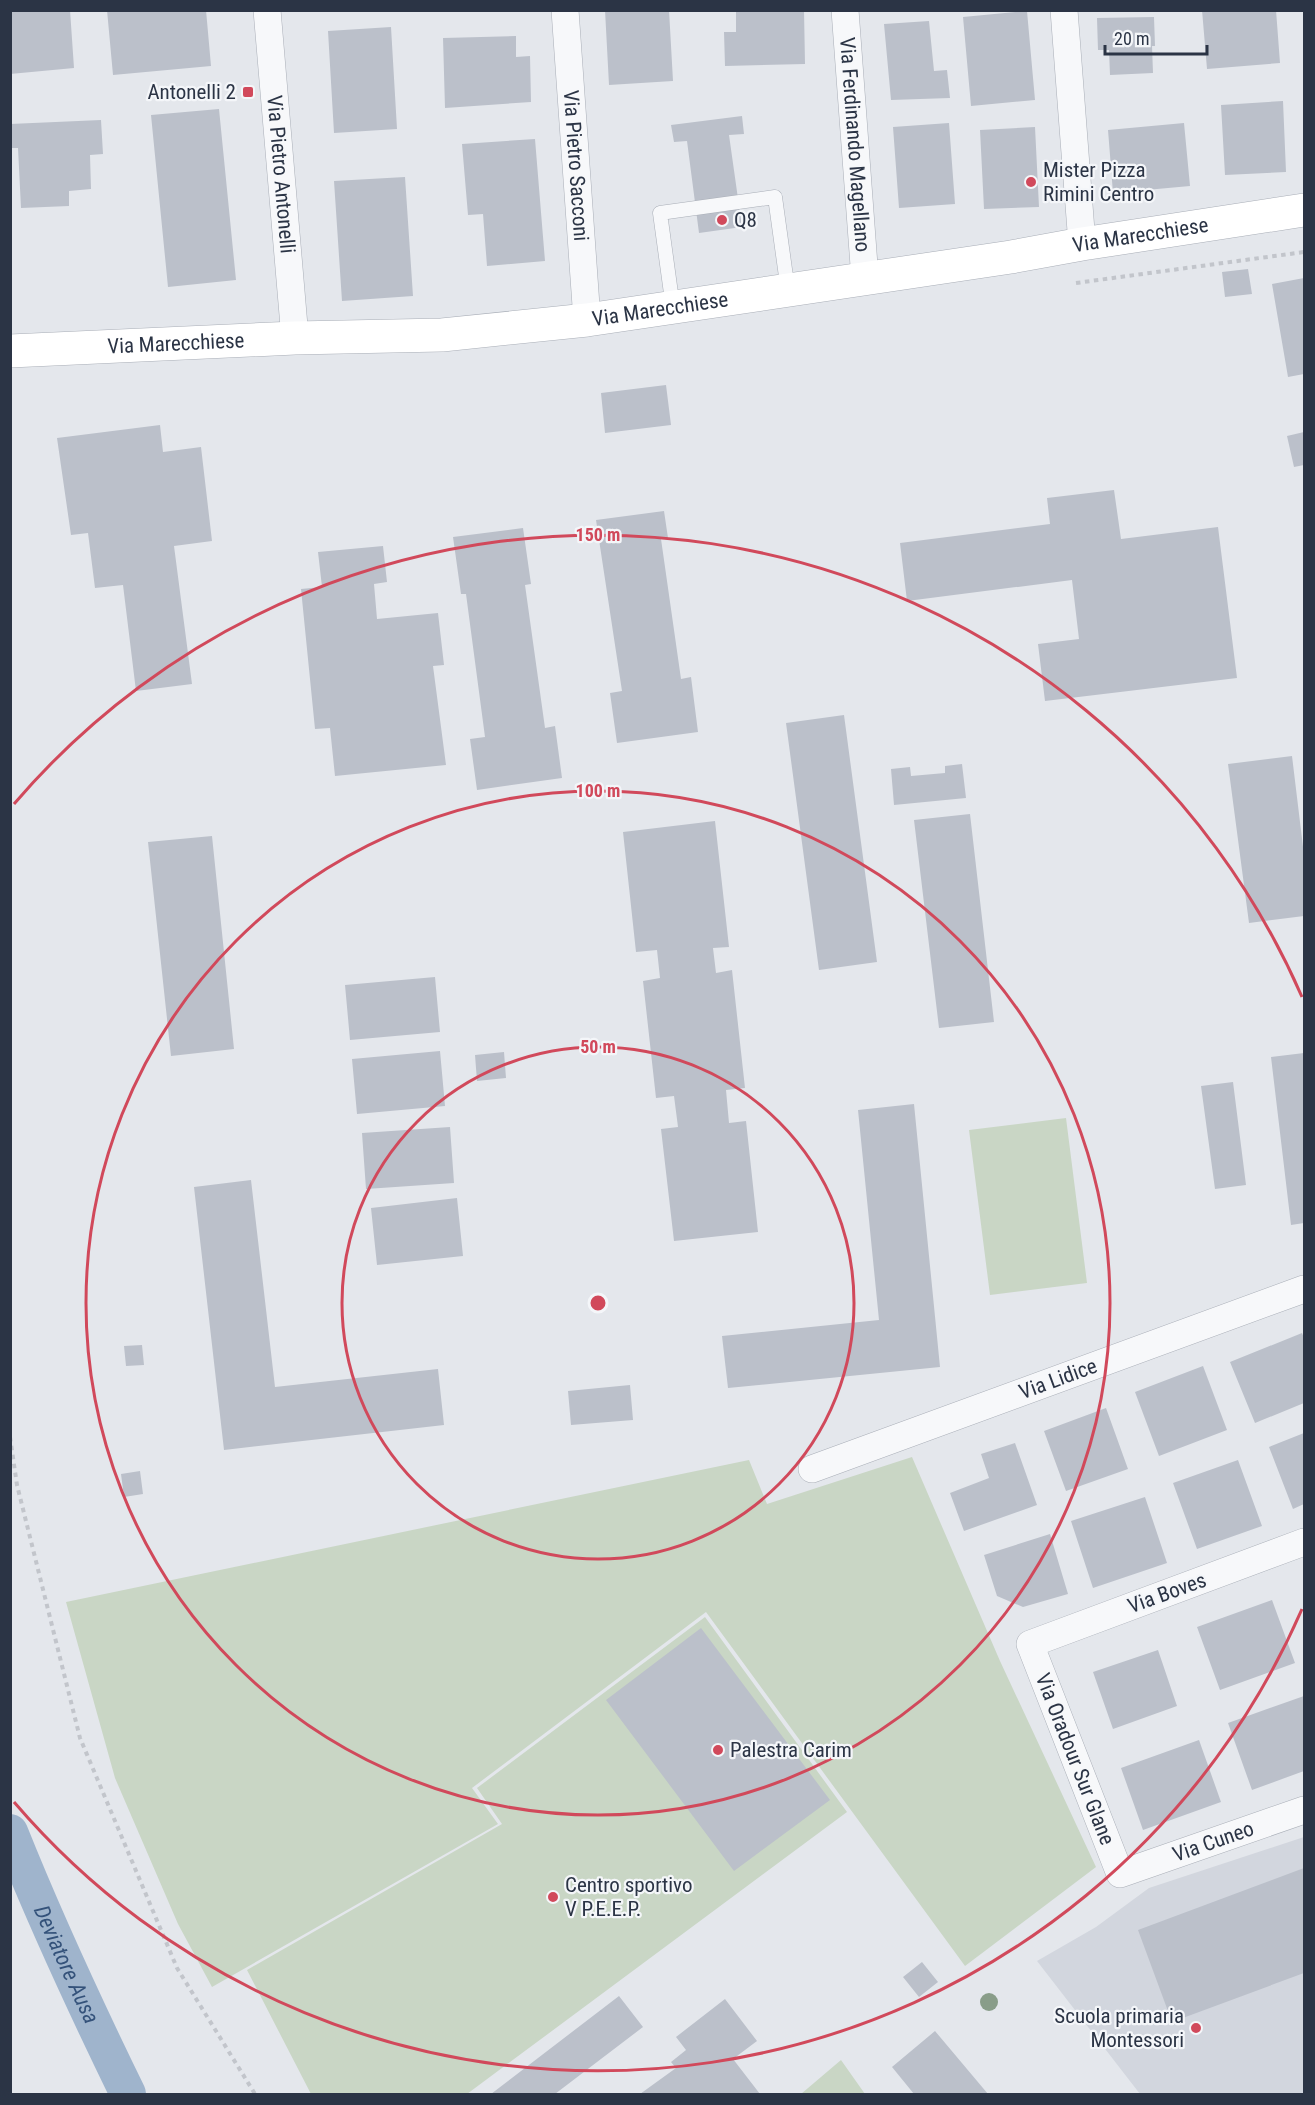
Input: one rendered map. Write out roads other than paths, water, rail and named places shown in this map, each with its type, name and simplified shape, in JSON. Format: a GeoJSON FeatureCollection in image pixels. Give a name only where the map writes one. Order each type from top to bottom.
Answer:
{"type":"FeatureCollection","features":[{"type":"Feature","properties":{"kind":"main road","name":"Via Marecchiese"},"geometry":{"type":"LineString","coordinates":[[10,351],[294,338],[442,335],[587,320],[1011,257],[1305,210]]}},
{"type":"Feature","properties":{"kind":"street","name":"Via Pietro Antonelli"},"geometry":{"type":"LineString","coordinates":[[267,10],[294,338]]}},
{"type":"Feature","properties":{"kind":"street","name":"Via Pietro Sacconi"},"geometry":{"type":"LineString","coordinates":[[565,10],[587,320]]}},
{"type":"Feature","properties":{"kind":"street","name":"Via Ferdinando Magellano"},"geometry":{"type":"LineString","coordinates":[[845,10],[865,279]]}},
{"type":"Feature","properties":{"kind":"street"},"geometry":{"type":"LineString","coordinates":[[1064,10],[1082,244]]}},
{"type":"Feature","properties":{"kind":"street","name":"Via Lidice"},"geometry":{"type":"LineString","coordinates":[[812,1469],[1305,1289]]}},
{"type":"Feature","properties":{"kind":"street","name":"Via Boves"},"geometry":{"type":"LineString","coordinates":[[1030,1644],[1305,1542]]}},
{"type":"Feature","properties":{"kind":"street","name":"Via Oradour Sur Glane"},"geometry":{"type":"LineString","coordinates":[[1030,1644],[1120,1874]]}},
{"type":"Feature","properties":{"kind":"street","name":"Via Cuneo"},"geometry":{"type":"LineString","coordinates":[[1120,1874],[1305,1810]]}},
{"type":"Feature","properties":{"kind":"lane"},"geometry":{"type":"LineString","coordinates":[[673,308],[660,213],[775,197],[788,291]]}},
{"type":"Feature","properties":{"kind":"waterway","name":"Deviatore Ausa"},"geometry":{"type":"LineString","coordinates":[[10,1832],[67,1964],[128,2094]]}},
{"type":"Feature","properties":{"kind":"place","name":"Antonelli 2"},"geometry":{"type":"Point","coordinates":[248,92]}},
{"type":"Feature","properties":{"kind":"place","name":"Mister Pizza Rimini Centro"},"geometry":{"type":"Point","coordinates":[1031,182]}},
{"type":"Feature","properties":{"kind":"place","name":"Q8"},"geometry":{"type":"Point","coordinates":[722,220]}},
{"type":"Feature","properties":{"kind":"place","name":"Palestra Carim"},"geometry":{"type":"Point","coordinates":[718,1750]}},
{"type":"Feature","properties":{"kind":"place","name":"Centro sportivo V P.E.E.P."},"geometry":{"type":"Point","coordinates":[553,1897]}},
{"type":"Feature","properties":{"kind":"place","name":"Scuola primaria Montessori"},"geometry":{"type":"Point","coordinates":[1196,2028]}}]}
